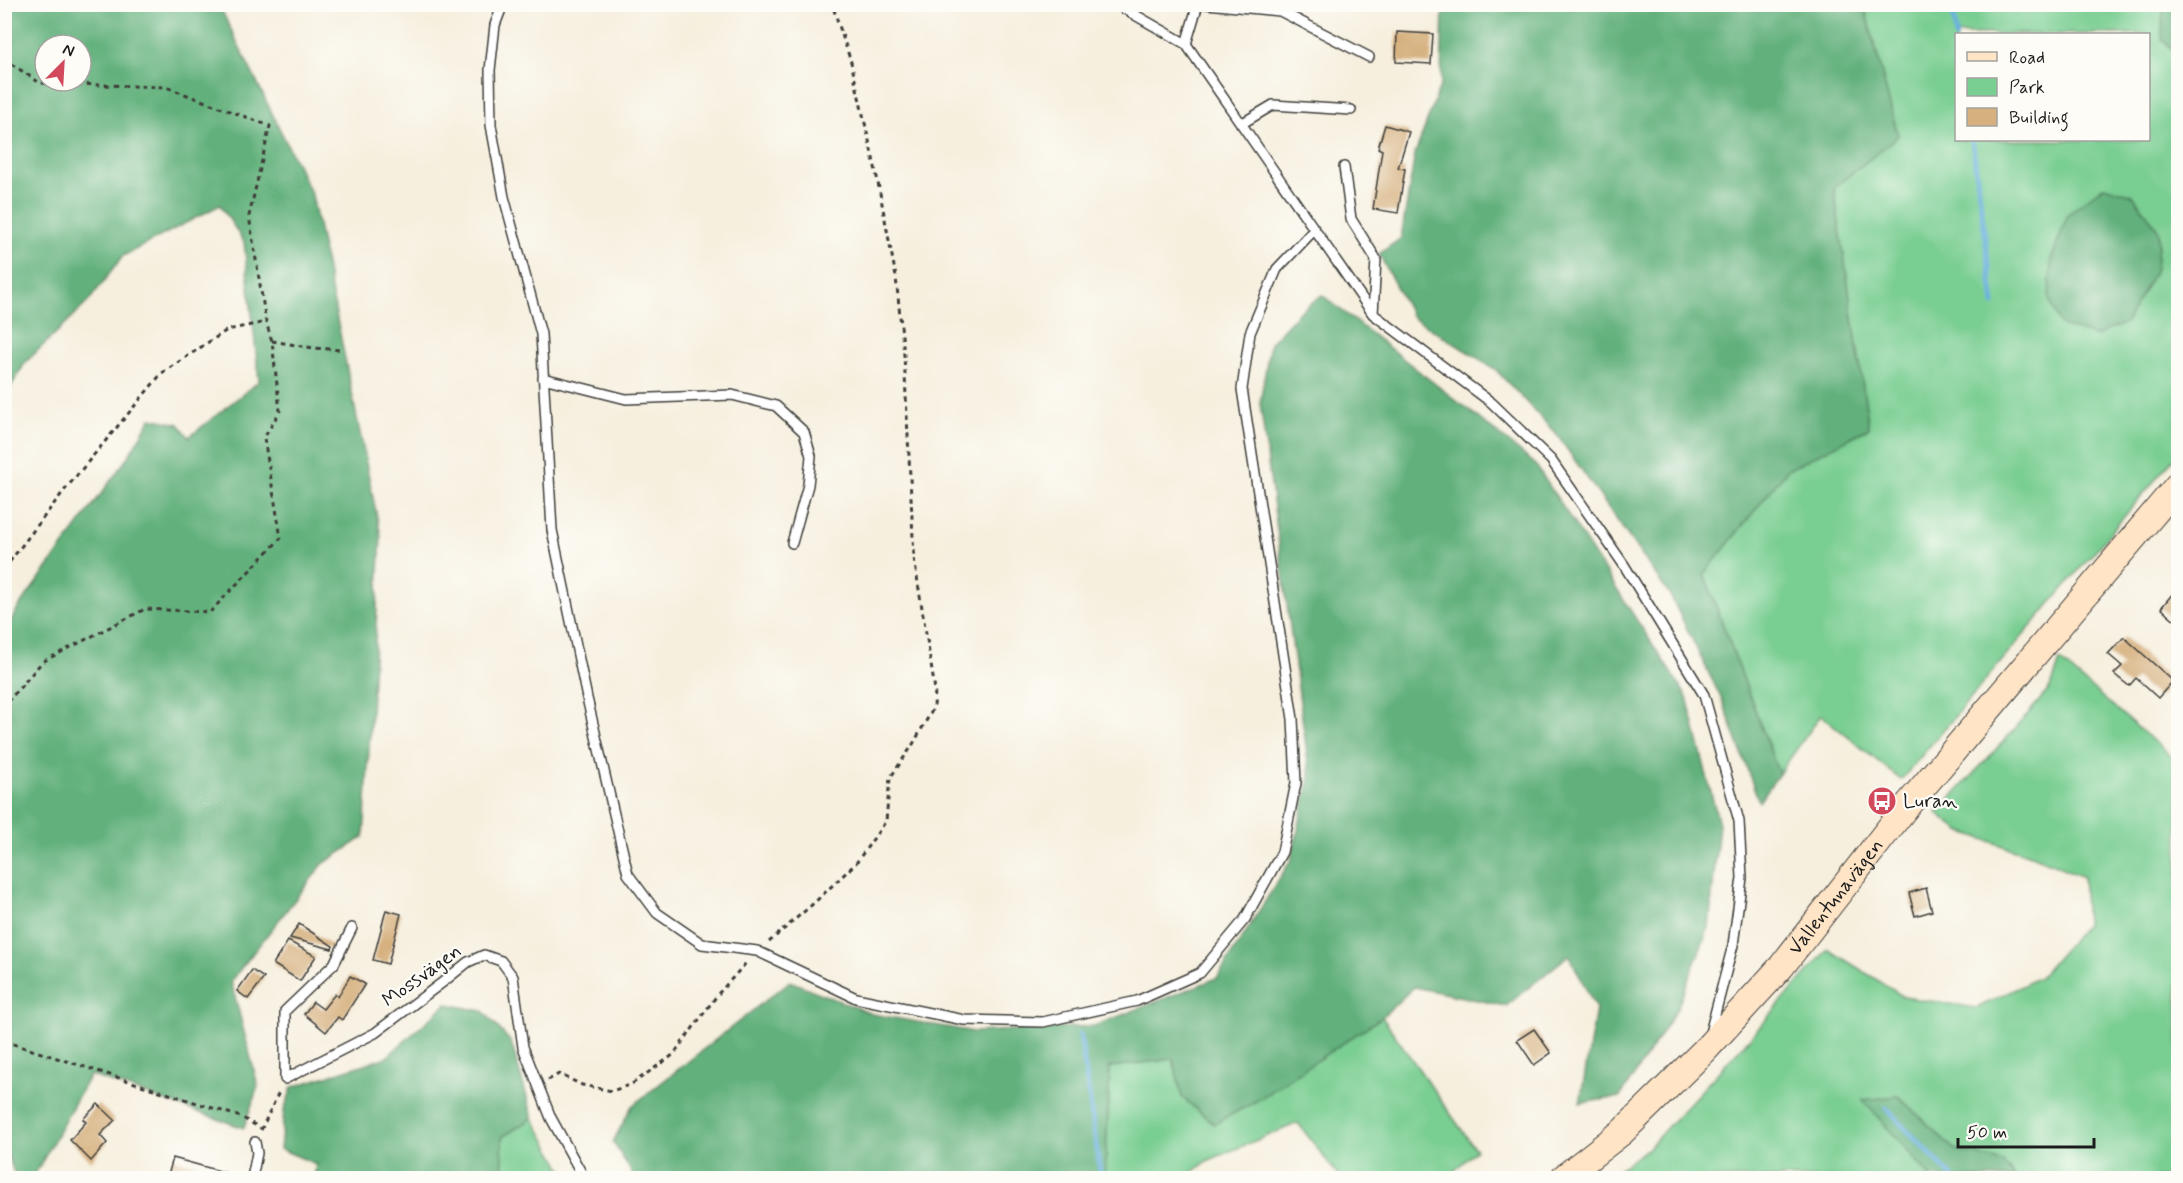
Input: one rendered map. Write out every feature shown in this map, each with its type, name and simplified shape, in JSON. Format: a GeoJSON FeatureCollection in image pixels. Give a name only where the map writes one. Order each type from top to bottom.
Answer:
{"type":"FeatureCollection","features":[{"type":"Feature","properties":{"kind":"main road","name":"Vallentunavägen"},"geometry":{"type":"LineString","coordinates":[[1563,1179],[1622,1132],[1705,1050],[1781,967],[1906,807],[2178,484]]}},
{"type":"Feature","properties":{"kind":"lane"},"geometry":{"type":"LineString","coordinates":[[503,4],[495,25],[490,70],[490,125],[504,196],[541,334],[552,530],[587,698],[628,874],[657,913],[702,944],[757,951],[856,998],[964,1020],[1043,1022],[1137,1001],[1200,973],[1245,919],[1282,852],[1296,783],[1293,719],[1242,389],[1250,333],[1277,269],[1313,231]]}},
{"type":"Feature","properties":{"kind":"lane"},"geometry":{"type":"LineString","coordinates":[[1116,4],[1186,44],[1313,231],[1373,314],[1492,403],[1551,460],[1624,565],[1704,695],[1739,821],[1742,878],[1733,945],[1705,1050]]}},
{"type":"Feature","properties":{"kind":"lane"},"geometry":{"type":"LineString","coordinates":[[1186,44],[1198,4]]}},
{"type":"Feature","properties":{"kind":"lane"},"geometry":{"type":"LineString","coordinates":[[1207,4],[1280,11],[1369,57]]}},
{"type":"Feature","properties":{"kind":"lane"},"geometry":{"type":"LineString","coordinates":[[1240,124],[1274,105],[1351,110]]}},
{"type":"Feature","properties":{"kind":"lane"},"geometry":{"type":"LineString","coordinates":[[1344,167],[1351,219],[1376,259],[1373,314]]}},
{"type":"Feature","properties":{"kind":"lane"},"geometry":{"type":"LineString","coordinates":[[543,378],[626,399],[732,395],[777,406],[804,432],[811,456],[808,485],[792,543]]}},
{"type":"Feature","properties":{"kind":"lane"},"geometry":{"type":"LineString","coordinates":[[285,1079],[285,1011],[334,964],[352,928]]}},
{"type":"Feature","properties":{"kind":"lane","name":"Mossvägen"},"geometry":{"type":"LineString","coordinates":[[285,1079],[375,1033],[468,962],[484,955],[501,961],[513,977],[523,1047],[551,1118],[584,1179]]}},
{"type":"Feature","properties":{"kind":"lane"},"geometry":{"type":"LineString","coordinates":[[252,1179],[257,1153],[255,1142]]}},
{"type":"Feature","properties":{"kind":"path"},"geometry":{"type":"LineString","coordinates":[[538,1085],[559,1074],[582,1085],[612,1091],[632,1084],[673,1055],[718,994],[757,951],[805,911],[856,863],[886,821],[890,778],[912,746],[934,707],[935,690],[914,558],[904,355],[896,277],[875,167],[851,62],[832,4]]}},
{"type":"Feature","properties":{"kind":"path"},"geometry":{"type":"LineString","coordinates":[[4,59],[40,83],[166,87],[270,126],[249,216],[266,322],[272,341],[280,411],[264,438],[281,538],[210,612],[145,609],[42,662],[4,706]]}},
{"type":"Feature","properties":{"kind":"path"},"geometry":{"type":"LineString","coordinates":[[4,569],[63,492],[162,373],[228,330],[266,322]]}},
{"type":"Feature","properties":{"kind":"path"},"geometry":{"type":"LineString","coordinates":[[272,341],[343,350]]}},
{"type":"Feature","properties":{"kind":"path"},"geometry":{"type":"LineString","coordinates":[[4,1041],[241,1117],[261,1129]]}},
{"type":"Feature","properties":{"kind":"path"},"geometry":{"type":"LineString","coordinates":[[255,1142],[285,1079]]}},
{"type":"Feature","properties":{"kind":"green space"},"geometry":{"type":"Polygon","coordinates":[[[5,4],[219,5],[312,195],[381,537],[364,837],[323,864],[231,981],[258,1086],[244,1128],[90,1075],[33,1178],[16,1178],[4,1145],[5,631],[18,608],[128,457],[151,418],[179,424],[189,437],[259,381],[244,242],[220,205],[123,256],[88,302],[25,363],[5,396],[5,4]]]}},
{"type":"Feature","properties":{"kind":"green space"},"geometry":{"type":"Polygon","coordinates":[[[1443,5],[1864,5],[1898,136],[1834,188],[1869,428],[1787,470],[1704,574],[1779,774],[1759,802],[1723,702],[1671,597],[1557,435],[1495,369],[1412,317],[1379,254],[1401,238],[1415,154],[1441,83],[1443,5]]]}},
{"type":"Feature","properties":{"kind":"green space"},"geometry":{"type":"Polygon","coordinates":[[[1864,5],[2163,5],[2162,39],[2178,55],[2178,453],[1901,780],[1821,715],[1779,774],[1704,574],[1787,470],[1869,428],[1834,188],[1898,136],[1864,5]],[[2133,195],[2156,268],[2159,232],[2133,195]]]}},
{"type":"Feature","properties":{"kind":"green space"},"geometry":{"type":"Polygon","coordinates":[[[2163,5],[2178,5],[2178,55],[2162,39],[2163,5]]]}},
{"type":"Feature","properties":{"kind":"green space"},"geometry":{"type":"Polygon","coordinates":[[[2104,186],[2133,195],[2159,231],[2156,268],[2126,323],[2095,336],[2061,326],[2049,299],[2051,260],[2068,214],[2104,186]]]}},
{"type":"Feature","properties":{"kind":"green space"},"geometry":{"type":"Polygon","coordinates":[[[1322,295],[1535,464],[1687,697],[1719,824],[1709,927],[1677,1009],[1620,1097],[1580,1103],[1596,1009],[1569,955],[1506,1006],[1414,987],[1382,1017],[1256,1101],[1214,1124],[1182,1097],[1173,1059],[1110,1067],[1105,1178],[635,1178],[613,1142],[632,1106],[790,981],[872,1014],[974,1032],[1094,1026],[1217,978],[1291,860],[1310,777],[1260,403],[1270,343],[1298,313],[1322,295]]]}},
{"type":"Feature","properties":{"kind":"green space"},"geometry":{"type":"Polygon","coordinates":[[[2060,661],[2178,762],[2178,1178],[2015,1178],[2003,1162],[1954,1150],[1898,1096],[1863,1100],[1932,1178],[1607,1178],[1648,1148],[1828,949],[1904,997],[1977,1008],[2040,977],[2086,924],[2083,877],[2042,859],[1960,831],[1937,813],[2051,687],[2060,661]]]}},
{"type":"Feature","properties":{"kind":"green space"},"geometry":{"type":"Polygon","coordinates":[[[446,1004],[483,1011],[511,1042],[533,1118],[502,1137],[503,1178],[314,1178],[316,1164],[280,1149],[284,1111],[292,1087],[387,1057],[446,1004]]]}},
{"type":"Feature","properties":{"kind":"green space"},"geometry":{"type":"Polygon","coordinates":[[[1382,1017],[1476,1150],[1447,1178],[1340,1178],[1298,1123],[1209,1160],[1184,1178],[1105,1178],[1110,1067],[1173,1059],[1182,1097],[1214,1124],[1256,1101],[1382,1017]]]}},
{"type":"Feature","properties":{"kind":"green space"},"geometry":{"type":"Polygon","coordinates":[[[1898,1096],[1954,1149],[2003,1162],[2015,1178],[1932,1178],[1863,1100],[1898,1096]]]}},
{"type":"Feature","properties":{"kind":"green space"},"geometry":{"type":"Polygon","coordinates":[[[533,1118],[567,1178],[503,1178],[502,1137],[533,1118]]]}},
{"type":"Feature","properties":{"kind":"building"},"geometry":{"type":"Polygon","coordinates":[[[1397,32],[1433,34],[1431,64],[1396,62],[1397,32]]]}},
{"type":"Feature","properties":{"kind":"building"},"geometry":{"type":"Polygon","coordinates":[[[1385,125],[1409,132],[1398,168],[1405,169],[1398,213],[1373,209],[1382,150],[1378,148],[1385,125]]]}},
{"type":"Feature","properties":{"kind":"building"},"geometry":{"type":"Polygon","coordinates":[[[2178,587],[2178,623],[2161,608],[2178,587]]]}},
{"type":"Feature","properties":{"kind":"building"},"geometry":{"type":"Polygon","coordinates":[[[2124,637],[2173,681],[2158,698],[2136,678],[2129,686],[2114,674],[2122,666],[2108,654],[2124,637]]]}},
{"type":"Feature","properties":{"kind":"building"},"geometry":{"type":"Polygon","coordinates":[[[1926,888],[1932,911],[1915,916],[1909,893],[1926,888]]]}},
{"type":"Feature","properties":{"kind":"building"},"geometry":{"type":"Polygon","coordinates":[[[386,910],[401,914],[388,964],[373,960],[386,910]]]}},
{"type":"Feature","properties":{"kind":"building"},"geometry":{"type":"Polygon","coordinates":[[[299,924],[333,946],[332,949],[290,938],[299,924]]]}},
{"type":"Feature","properties":{"kind":"building"},"geometry":{"type":"Polygon","coordinates":[[[288,941],[316,956],[300,981],[273,964],[288,941]]]}},
{"type":"Feature","properties":{"kind":"building"},"geometry":{"type":"Polygon","coordinates":[[[252,970],[264,978],[248,999],[237,991],[252,970]]]}},
{"type":"Feature","properties":{"kind":"building"},"geometry":{"type":"Polygon","coordinates":[[[350,976],[365,984],[342,1020],[338,1017],[326,1032],[304,1014],[313,1002],[323,1009],[335,994],[338,997],[350,976]]]}},
{"type":"Feature","properties":{"kind":"building"},"geometry":{"type":"Polygon","coordinates":[[[1534,1029],[1551,1053],[1534,1065],[1517,1040],[1534,1029]]]}},
{"type":"Feature","properties":{"kind":"building"},"geometry":{"type":"Polygon","coordinates":[[[98,1104],[115,1120],[100,1135],[107,1143],[91,1161],[70,1140],[86,1122],[83,1119],[98,1104]]]}},
{"type":"Feature","properties":{"kind":"building"},"geometry":{"type":"Polygon","coordinates":[[[173,1158],[231,1174],[230,1179],[167,1179],[173,1158]]]}},
{"type":"Feature","properties":{"kind":"waterway"},"geometry":{"type":"LineString","coordinates":[[1952,4],[1956,33]]}},
{"type":"Feature","properties":{"kind":"waterway"},"geometry":{"type":"LineString","coordinates":[[1972,141],[1994,304]]}},
{"type":"Feature","properties":{"kind":"waterway"},"geometry":{"type":"LineString","coordinates":[[1080,1034],[1101,1178]]}},
{"type":"Feature","properties":{"kind":"waterway"},"geometry":{"type":"LineString","coordinates":[[1886,1108],[1953,1178]]}},
{"type":"Feature","properties":{"kind":"place","name":"Luran"},"geometry":{"type":"Point","coordinates":[1882,801]}}]}
